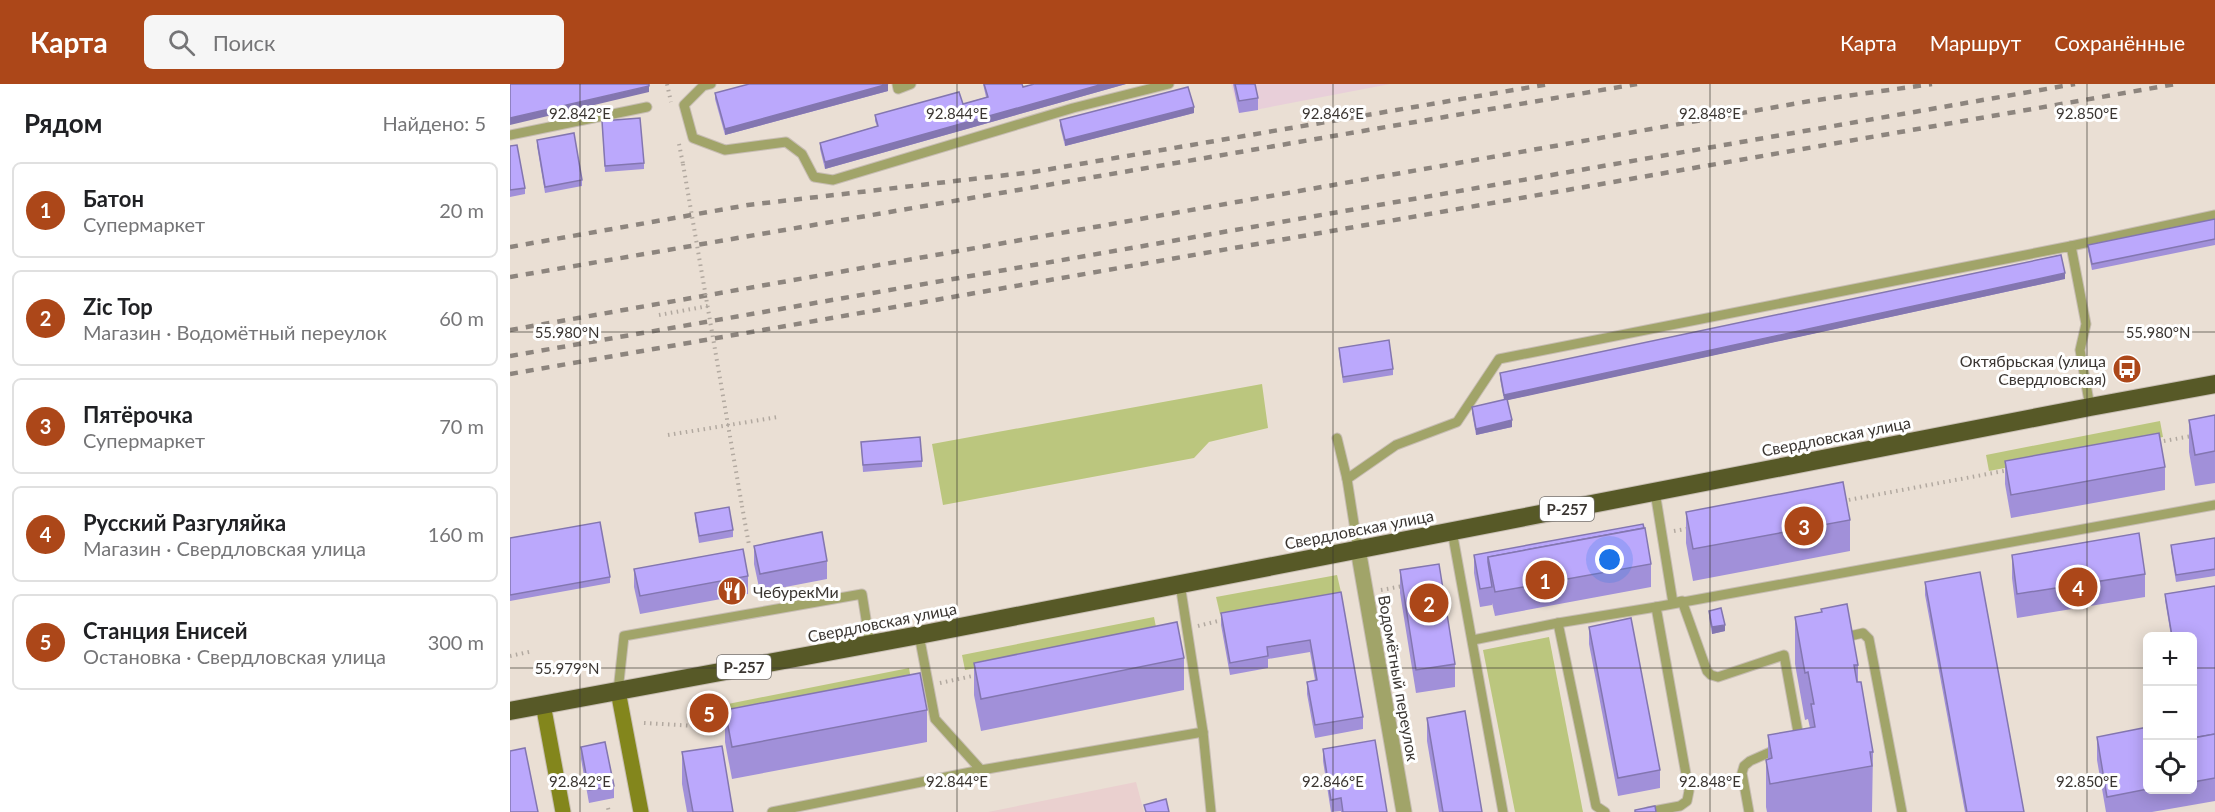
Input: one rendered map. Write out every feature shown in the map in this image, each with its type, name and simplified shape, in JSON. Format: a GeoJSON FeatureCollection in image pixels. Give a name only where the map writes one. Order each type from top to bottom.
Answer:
{"type":"FeatureCollection","features":[{"type":"Feature","properties":{"kind":"highway","name":"Свердловская улица"},"geometry":{"type":"LineString","coordinates":[[510,711],[919,635],[2090,406],[2215,384]]}},
{"type":"Feature","properties":{"kind":"main road"},"geometry":{"type":"LineString","coordinates":[[618,691],[641,812]]}},
{"type":"Feature","properties":{"kind":"main road"},"geometry":{"type":"LineString","coordinates":[[543,704],[563,812]]}},
{"type":"Feature","properties":{"kind":"street","name":"Водомётный переулок"},"geometry":{"type":"LineString","coordinates":[[1358,549],[1404,812]]}},
{"type":"Feature","properties":{"kind":"lane"},"geometry":{"type":"LineString","coordinates":[[711,84],[703,86],[684,105],[693,138],[725,150],[786,142],[802,154],[814,177],[833,180],[1074,108],[1169,84]]}},
{"type":"Feature","properties":{"kind":"lane"},"geometry":{"type":"LineString","coordinates":[[897,84],[898,89],[911,84]]}},
{"type":"Feature","properties":{"kind":"lane"},"geometry":{"type":"LineString","coordinates":[[510,135],[647,107]]}},
{"type":"Feature","properties":{"kind":"lane"},"geometry":{"type":"LineString","coordinates":[[1347,479],[1396,445],[1457,422],[1499,359],[2071,246],[2215,215]]}},
{"type":"Feature","properties":{"kind":"lane"},"geometry":{"type":"LineString","coordinates":[[2071,246],[2086,324],[2080,350],[2090,406]]}},
{"type":"Feature","properties":{"kind":"lane"},"geometry":{"type":"LineString","coordinates":[[1337,438],[1347,479],[1358,549]]}},
{"type":"Feature","properties":{"kind":"lane"},"geometry":{"type":"LineString","coordinates":[[1654,492],[1678,602],[1707,671],[1718,677],[1794,652]]}},
{"type":"Feature","properties":{"kind":"lane"},"geometry":{"type":"LineString","coordinates":[[1473,640],[2215,505]]}},
{"type":"Feature","properties":{"kind":"lane"},"geometry":{"type":"LineString","coordinates":[[1452,531],[1503,812]]}},
{"type":"Feature","properties":{"kind":"lane"},"geometry":{"type":"LineString","coordinates":[[1180,584],[1203,732],[1211,812]]}},
{"type":"Feature","properties":{"kind":"lane"},"geometry":{"type":"LineString","coordinates":[[618,691],[624,636],[862,594],[870,644]]}},
{"type":"Feature","properties":{"kind":"lane"},"geometry":{"type":"LineString","coordinates":[[1648,812],[1680,806],[1687,801],[1689,791],[1656,607]]}},
{"type":"Feature","properties":{"kind":"lane"},"geometry":{"type":"LineString","coordinates":[[1557,623],[1596,806],[1605,812]]}},
{"type":"Feature","properties":{"kind":"lane"},"geometry":{"type":"LineString","coordinates":[[1826,643],[1863,633],[1869,639],[1902,812]]}},
{"type":"Feature","properties":{"kind":"lane"},"geometry":{"type":"LineString","coordinates":[[919,635],[935,719],[981,770]]}},
{"type":"Feature","properties":{"kind":"lane"},"geometry":{"type":"LineString","coordinates":[[1749,812],[1742,773],[1744,766],[1750,761],[1797,741],[1798,732],[1784,655]]}},
{"type":"Feature","properties":{"kind":"lane"},"geometry":{"type":"LineString","coordinates":[[772,812],[981,770],[1203,732]]}},
{"type":"Feature","properties":{"kind":"path"},"geometry":{"type":"LineString","coordinates":[[667,84],[669,93]]}},
{"type":"Feature","properties":{"kind":"path"},"geometry":{"type":"LineString","coordinates":[[683,164],[749,545]]}},
{"type":"Feature","properties":{"kind":"path"},"geometry":{"type":"LineString","coordinates":[[659,315],[708,306]]}},
{"type":"Feature","properties":{"kind":"path"},"geometry":{"type":"LineString","coordinates":[[668,435],[778,417]]}},
{"type":"Feature","properties":{"kind":"path"},"geometry":{"type":"LineString","coordinates":[[2152,443],[2195,435]]}},
{"type":"Feature","properties":{"kind":"path"},"geometry":{"type":"LineString","coordinates":[[1834,502],[2015,469]]}},
{"type":"Feature","properties":{"kind":"path"},"geometry":{"type":"LineString","coordinates":[[1662,533],[1696,527]]}},
{"type":"Feature","properties":{"kind":"path"},"geometry":{"type":"LineString","coordinates":[[1365,593],[1411,584]]}},
{"type":"Feature","properties":{"kind":"path"},"geometry":{"type":"LineString","coordinates":[[1187,629],[1236,617]]}},
{"type":"Feature","properties":{"kind":"path"},"geometry":{"type":"LineString","coordinates":[[510,656],[533,651]]}},
{"type":"Feature","properties":{"kind":"path"},"geometry":{"type":"LineString","coordinates":[[928,685],[987,673]]}},
{"type":"Feature","properties":{"kind":"path"},"geometry":{"type":"LineString","coordinates":[[644,723],[714,727],[736,722]]}},
{"type":"Feature","properties":{"kind":"shaded area"},"geometry":{"type":"Polygon","coordinates":[[[1231,84],[1390,84],[1239,113],[1231,84]]]}},
{"type":"Feature","properties":{"kind":"shaded area"},"geometry":{"type":"Polygon","coordinates":[[[1136,782],[1144,812],[988,812],[1136,782]]]}},
{"type":"Feature","properties":{"kind":"green space"},"geometry":{"type":"Polygon","coordinates":[[[1262,384],[1268,428],[1209,442],[1194,458],[943,505],[932,444],[1262,384]]]}},
{"type":"Feature","properties":{"kind":"green space"},"geometry":{"type":"Polygon","coordinates":[[[2160,421],[2163,437],[1989,471],[1986,455],[2160,421]]]}},
{"type":"Feature","properties":{"kind":"green space"},"geometry":{"type":"Polygon","coordinates":[[[1337,575],[1341,592],[1220,614],[1216,597],[1337,575]]]}},
{"type":"Feature","properties":{"kind":"green space"},"geometry":{"type":"Polygon","coordinates":[[[1154,617],[1157,632],[965,670],[962,655],[1154,617]]]}},
{"type":"Feature","properties":{"kind":"green space"},"geometry":{"type":"Polygon","coordinates":[[[1549,637],[1583,812],[1515,812],[1483,650],[1549,637]]]}},
{"type":"Feature","properties":{"kind":"green space"},"geometry":{"type":"Polygon","coordinates":[[[909,668],[912,685],[722,722],[718,706],[909,668]]]}},
{"type":"Feature","properties":{"kind":"building"},"geometry":{"type":"Polygon","coordinates":[[[510,84],[649,84],[649,86],[510,118],[510,84]]]}},
{"type":"Feature","properties":{"kind":"building"},"geometry":{"type":"Polygon","coordinates":[[[749,84],[888,84],[725,129],[715,93],[749,84]]]}},
{"type":"Feature","properties":{"kind":"building"},"geometry":{"type":"Polygon","coordinates":[[[984,84],[1022,84],[1023,87],[1034,84],[1103,84],[825,162],[820,143],[878,126],[875,115],[959,92],[963,104],[988,97],[984,84]]]}},
{"type":"Feature","properties":{"kind":"building"},"geometry":{"type":"Polygon","coordinates":[[[1235,84],[1255,84],[1258,98],[1239,101],[1235,84]]]}},
{"type":"Feature","properties":{"kind":"building"},"geometry":{"type":"Polygon","coordinates":[[[1188,87],[1194,107],[1065,140],[1060,120],[1188,87]]]}},
{"type":"Feature","properties":{"kind":"building"},"geometry":{"type":"Polygon","coordinates":[[[640,118],[644,163],[605,166],[602,121],[640,118]]]}},
{"type":"Feature","properties":{"kind":"building"},"geometry":{"type":"Polygon","coordinates":[[[574,133],[582,180],[545,187],[537,140],[574,133]]]}},
{"type":"Feature","properties":{"kind":"building"},"geometry":{"type":"Polygon","coordinates":[[[517,145],[525,188],[510,190],[510,146],[517,145]]]}},
{"type":"Feature","properties":{"kind":"building"},"geometry":{"type":"Polygon","coordinates":[[[2215,219],[2215,239],[2092,264],[2088,245],[2215,219]]]}},
{"type":"Feature","properties":{"kind":"building"},"geometry":{"type":"Polygon","coordinates":[[[2061,255],[2065,273],[1504,395],[1500,373],[2061,255]]]}},
{"type":"Feature","properties":{"kind":"building"},"geometry":{"type":"Polygon","coordinates":[[[1389,340],[1393,369],[1343,377],[1339,348],[1389,340]]]}},
{"type":"Feature","properties":{"kind":"building"},"geometry":{"type":"Polygon","coordinates":[[[1507,399],[1512,420],[1476,429],[1472,407],[1507,399]]]}},
{"type":"Feature","properties":{"kind":"building"},"geometry":{"type":"Polygon","coordinates":[[[2215,415],[2215,451],[2195,455],[2189,420],[2215,415]]]}},
{"type":"Feature","properties":{"kind":"building"},"geometry":{"type":"Polygon","coordinates":[[[2159,433],[2165,467],[2011,495],[2005,461],[2159,433]]]}},
{"type":"Feature","properties":{"kind":"building"},"geometry":{"type":"Polygon","coordinates":[[[920,437],[922,461],[863,465],[861,442],[920,437]]]}},
{"type":"Feature","properties":{"kind":"building"},"geometry":{"type":"Polygon","coordinates":[[[1843,482],[1850,520],[1693,549],[1686,512],[1843,482]]]}},
{"type":"Feature","properties":{"kind":"building"},"geometry":{"type":"Polygon","coordinates":[[[729,507],[733,530],[699,536],[695,513],[729,507]]]}},
{"type":"Feature","properties":{"kind":"building"},"geometry":{"type":"Polygon","coordinates":[[[600,522],[610,577],[510,595],[510,538],[600,522]]]}},
{"type":"Feature","properties":{"kind":"building"},"geometry":{"type":"Polygon","coordinates":[[[1643,524],[1644,528],[1488,557],[1492,587],[1480,589],[1474,555],[1643,524]]]}},
{"type":"Feature","properties":{"kind":"building"},"geometry":{"type":"Polygon","coordinates":[[[1645,528],[1651,564],[1495,592],[1488,557],[1645,528]]]}},
{"type":"Feature","properties":{"kind":"building"},"geometry":{"type":"Polygon","coordinates":[[[822,532],[827,561],[760,574],[754,546],[822,532]]]}},
{"type":"Feature","properties":{"kind":"building"},"geometry":{"type":"Polygon","coordinates":[[[2139,533],[2145,574],[2017,594],[2012,555],[2139,533]]]}},
{"type":"Feature","properties":{"kind":"building"},"geometry":{"type":"Polygon","coordinates":[[[2215,538],[2215,569],[2176,575],[2171,545],[2215,538]]]}},
{"type":"Feature","properties":{"kind":"building"},"geometry":{"type":"Polygon","coordinates":[[[743,549],[748,576],[640,596],[634,569],[743,549]]]}},
{"type":"Feature","properties":{"kind":"building"},"geometry":{"type":"Polygon","coordinates":[[[1439,564],[1455,664],[1416,670],[1400,570],[1439,564]]]}},
{"type":"Feature","properties":{"kind":"building"},"geometry":{"type":"Polygon","coordinates":[[[1980,572],[2024,812],[1967,812],[1925,582],[1980,572]]]}},
{"type":"Feature","properties":{"kind":"building"},"geometry":{"type":"Polygon","coordinates":[[[2215,586],[2215,734],[2197,737],[2197,632],[2171,632],[2165,594],[2215,586]]]}},
{"type":"Feature","properties":{"kind":"building"},"geometry":{"type":"Polygon","coordinates":[[[1341,592],[1363,717],[1315,725],[1307,682],[1317,680],[1310,640],[1267,647],[1268,656],[1230,663],[1221,613],[1341,592]]]}},
{"type":"Feature","properties":{"kind":"building"},"geometry":{"type":"Polygon","coordinates":[[[1847,604],[1858,665],[1854,665],[1857,682],[1861,682],[1873,752],[1870,752],[1872,766],[1770,784],[1766,760],[1772,758],[1768,735],[1815,727],[1811,704],[1814,704],[1808,672],[1805,673],[1795,617],[1847,604]]]}},
{"type":"Feature","properties":{"kind":"building"},"geometry":{"type":"Polygon","coordinates":[[[1721,608],[1725,625],[1712,627],[1709,611],[1721,608]]]}},
{"type":"Feature","properties":{"kind":"building"},"geometry":{"type":"Polygon","coordinates":[[[1631,618],[1660,770],[1618,778],[1589,627],[1631,618]]]}},
{"type":"Feature","properties":{"kind":"building"},"geometry":{"type":"Polygon","coordinates":[[[1177,622],[1184,658],[981,699],[974,663],[1177,622]]]}},
{"type":"Feature","properties":{"kind":"building"},"geometry":{"type":"Polygon","coordinates":[[[920,673],[927,710],[732,747],[725,710],[920,673]]]}},
{"type":"Feature","properties":{"kind":"building"},"geometry":{"type":"Polygon","coordinates":[[[1465,711],[1482,812],[1443,812],[1427,718],[1465,711]]]}},
{"type":"Feature","properties":{"kind":"building"},"geometry":{"type":"Polygon","coordinates":[[[2143,728],[2143,790],[2107,797],[2097,737],[2143,728]]]}},
{"type":"Feature","properties":{"kind":"building"},"geometry":{"type":"Polygon","coordinates":[[[2215,734],[2215,778],[2197,781],[2197,737],[2215,734]]]}},
{"type":"Feature","properties":{"kind":"building"},"geometry":{"type":"Polygon","coordinates":[[[1375,740],[1387,812],[1343,812],[1341,798],[1331,800],[1323,749],[1375,740]]]}},
{"type":"Feature","properties":{"kind":"building"},"geometry":{"type":"Polygon","coordinates":[[[605,742],[614,786],[589,790],[581,747],[605,742]]]}},
{"type":"Feature","properties":{"kind":"building"},"geometry":{"type":"Polygon","coordinates":[[[722,746],[733,812],[693,812],[682,752],[722,746]]]}},
{"type":"Feature","properties":{"kind":"building"},"geometry":{"type":"Polygon","coordinates":[[[525,748],[538,812],[510,812],[510,751],[525,748]]]}},
{"type":"Feature","properties":{"kind":"building"},"geometry":{"type":"Polygon","coordinates":[[[1166,799],[1169,812],[1146,812],[1144,805],[1166,799]]]}},
{"type":"Feature","properties":{"kind":"building"},"geometry":{"type":"Polygon","coordinates":[[[1655,806],[1656,812],[1635,812],[1635,810],[1655,806]]]}},
{"type":"Feature","properties":{"kind":"railway"},"geometry":{"type":"LineString","coordinates":[[510,247],[748,205],[1033,172],[1549,84]]}},
{"type":"Feature","properties":{"kind":"railway"},"geometry":{"type":"LineString","coordinates":[[510,277],[1637,84]]}},
{"type":"Feature","properties":{"kind":"railway"},"geometry":{"type":"LineString","coordinates":[[510,330],[1810,101],[1932,84]]}},
{"type":"Feature","properties":{"kind":"railway"},"geometry":{"type":"LineString","coordinates":[[510,356],[2075,84]]}},
{"type":"Feature","properties":{"kind":"railway"},"geometry":{"type":"LineString","coordinates":[[510,374],[2176,84]]}},
{"type":"Feature","properties":{"kind":"place","name":"Октябрьская (улица Свердловская)"},"geometry":{"type":"Point","coordinates":[2127,369]}},
{"type":"Feature","properties":{"kind":"place","name":"Пятёрочка"},"geometry":{"type":"Point","coordinates":[1804,526]}},
{"type":"Feature","properties":{"kind":"place","name":"Батон"},"geometry":{"type":"Point","coordinates":[1545,580]}},
{"type":"Feature","properties":{"kind":"place","name":"Русский Разгуляйка"},"geometry":{"type":"Point","coordinates":[2078,587]}},
{"type":"Feature","properties":{"kind":"place","name":"ЧебурекМи"},"geometry":{"type":"Point","coordinates":[732,591]}},
{"type":"Feature","properties":{"kind":"place","name":"Zic Top"},"geometry":{"type":"Point","coordinates":[1429,603]}},
{"type":"Feature","properties":{"kind":"place","name":"Станция Енисей"},"geometry":{"type":"Point","coordinates":[709,713]}}]}
